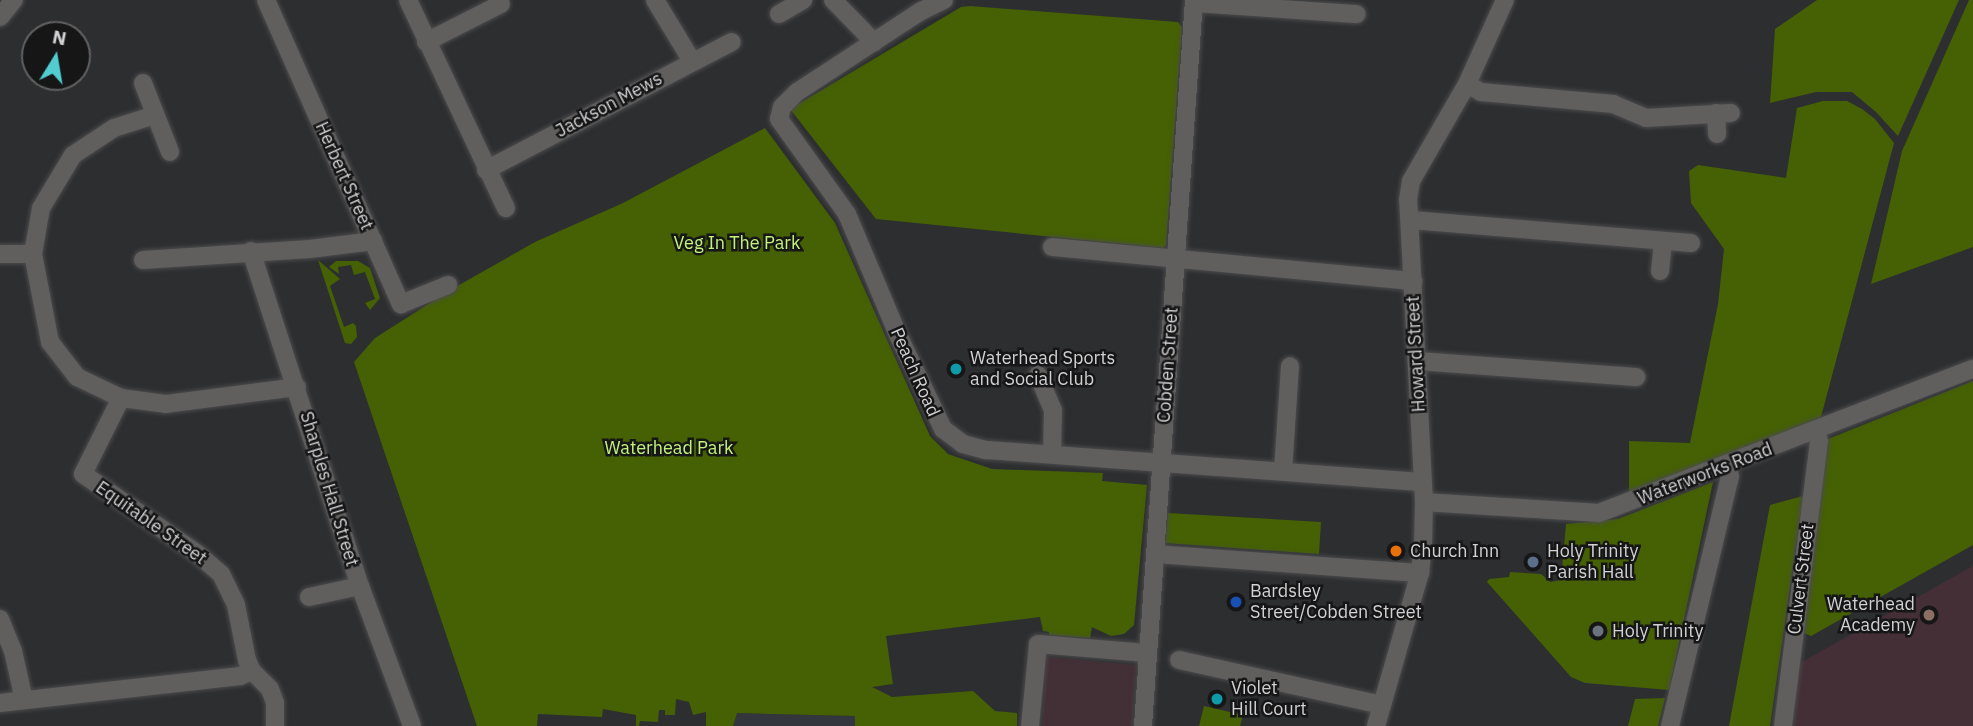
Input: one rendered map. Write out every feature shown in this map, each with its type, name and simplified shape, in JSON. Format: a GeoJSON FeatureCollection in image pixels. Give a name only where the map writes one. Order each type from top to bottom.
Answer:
{"type":"FeatureCollection","features":[{"type":"Feature","properties":{"kind":"street"},"geometry":{"type":"LineString","coordinates":[[0,17],[14,0]]}},
{"type":"Feature","properties":{"kind":"street","name":"Herbert Street"},"geometry":{"type":"LineString","coordinates":[[266,0],[401,304],[448,285]]}},
{"type":"Feature","properties":{"kind":"street"},"geometry":{"type":"LineString","coordinates":[[408,0],[506,208]]}},
{"type":"Feature","properties":{"kind":"street"},"geometry":{"type":"LineString","coordinates":[[655,0],[692,61]]}},
{"type":"Feature","properties":{"kind":"street"},"geometry":{"type":"LineString","coordinates":[[779,14],[803,0]]}},
{"type":"Feature","properties":{"kind":"street"},"geometry":{"type":"LineString","coordinates":[[833,0],[874,42],[921,11],[944,0]]}},
{"type":"Feature","properties":{"kind":"street","name":"Howard Street"},"geometry":{"type":"LineString","coordinates":[[1376,726],[1420,573],[1424,502],[1408,200],[1411,181],[1467,85],[1505,0]]}},
{"type":"Feature","properties":{"kind":"street"},"geometry":{"type":"LineString","coordinates":[[1194,2],[1357,14]]}},
{"type":"Feature","properties":{"kind":"street","name":"Cobden Street"},"geometry":{"type":"LineString","coordinates":[[1143,726],[1194,2]]}},
{"type":"Feature","properties":{"kind":"street"},"geometry":{"type":"LineString","coordinates":[[426,42],[501,4]]}},
{"type":"Feature","properties":{"kind":"street","name":"Jackson Mews"},"geometry":{"type":"LineString","coordinates":[[486,170],[732,42]]}},
{"type":"Feature","properties":{"kind":"street","name":"Peach Road"},"geometry":{"type":"LineString","coordinates":[[874,42],[797,92],[782,107],[779,119],[848,214],[899,337],[943,429],[963,444],[978,448],[1422,482]]}},
{"type":"Feature","properties":{"kind":"street"},"geometry":{"type":"LineString","coordinates":[[142,83],[170,152]]}},
{"type":"Feature","properties":{"kind":"street"},"geometry":{"type":"LineString","coordinates":[[1467,85],[1481,92],[1613,104],[1646,118],[1724,113],[1717,134]]}},
{"type":"Feature","properties":{"kind":"street"},"geometry":{"type":"LineString","coordinates":[[155,115],[114,128],[73,155],[41,208],[33,254],[50,342],[77,377],[121,398],[166,404],[297,387]]}},
{"type":"Feature","properties":{"kind":"street"},"geometry":{"type":"LineString","coordinates":[[1411,219],[1691,243]]}},
{"type":"Feature","properties":{"kind":"street"},"geometry":{"type":"LineString","coordinates":[[143,260],[310,249],[373,241]]}},
{"type":"Feature","properties":{"kind":"street"},"geometry":{"type":"LineString","coordinates":[[1660,271],[1663,241]]}},
{"type":"Feature","properties":{"kind":"street"},"geometry":{"type":"LineString","coordinates":[[1052,247],[1413,281]]}},
{"type":"Feature","properties":{"kind":"street","name":"Sharples Hall Street"},"geometry":{"type":"LineString","coordinates":[[251,251],[360,586],[412,726]]}},
{"type":"Feature","properties":{"kind":"street"},"geometry":{"type":"LineString","coordinates":[[0,254],[33,254]]}},
{"type":"Feature","properties":{"kind":"street"},"geometry":{"type":"LineString","coordinates":[[1418,361],[1636,377]]}},
{"type":"Feature","properties":{"kind":"street"},"geometry":{"type":"LineString","coordinates":[[1283,471],[1290,366]]}},
{"type":"Feature","properties":{"kind":"street","name":"Waterworks Road"},"geometry":{"type":"LineString","coordinates":[[1424,502],[1599,513],[1816,432],[1973,369]]}},
{"type":"Feature","properties":{"kind":"street"},"geometry":{"type":"LineString","coordinates":[[1038,375],[1053,410],[1052,454]]}},
{"type":"Feature","properties":{"kind":"street","name":"Equitable Street"},"geometry":{"type":"LineString","coordinates":[[121,398],[83,474],[199,555],[221,574],[236,605],[247,660],[252,671],[270,689],[275,703],[275,726]]}},
{"type":"Feature","properties":{"kind":"street","name":"Culvert Street"},"geometry":{"type":"LineString","coordinates":[[1783,726],[1819,441],[1816,432]]}},
{"type":"Feature","properties":{"kind":"street"},"geometry":{"type":"LineString","coordinates":[[1670,726],[1730,475],[1725,466]]}},
{"type":"Feature","properties":{"kind":"street"},"geometry":{"type":"LineString","coordinates":[[1155,554],[1420,573]]}},
{"type":"Feature","properties":{"kind":"street"},"geometry":{"type":"LineString","coordinates":[[309,597],[360,586]]}},
{"type":"Feature","properties":{"kind":"street"},"geometry":{"type":"LineString","coordinates":[[0,619],[13,651],[24,700]]}},
{"type":"Feature","properties":{"kind":"street"},"geometry":{"type":"LineString","coordinates":[[1030,726],[1038,644],[1147,653]]}},
{"type":"Feature","properties":{"kind":"street"},"geometry":{"type":"LineString","coordinates":[[1180,660],[1382,705]]}},
{"type":"Feature","properties":{"kind":"street"},"geometry":{"type":"LineString","coordinates":[[0,702],[240,676],[252,671]]}},
{"type":"Feature","properties":{"kind":"shaded area","name":"Waterhead Academy"},"geometry":{"type":"Polygon","coordinates":[[[1973,566],[1973,726],[1793,726],[1798,664],[1973,566]]]}},
{"type":"Feature","properties":{"kind":"shaded area"},"geometry":{"type":"Polygon","coordinates":[[[1046,657],[1136,665],[1132,726],[1042,726],[1046,657]]]}},
{"type":"Feature","properties":{"kind":"shaded area"},"geometry":{"type":"Polygon","coordinates":[[[736,713],[855,716],[855,726],[733,726],[736,713]]]}},
{"type":"Feature","properties":{"kind":"green space"},"geometry":{"type":"Polygon","coordinates":[[[1817,0],[1959,0],[1898,136],[1876,112],[1852,92],[1816,92],[1770,103],[1775,29],[1817,0]]]}},
{"type":"Feature","properties":{"kind":"green space"},"geometry":{"type":"Polygon","coordinates":[[[1969,0],[1973,0],[1973,247],[1871,284],[1902,151],[1969,0]]]}},
{"type":"Feature","properties":{"kind":"green space"},"geometry":{"type":"Polygon","coordinates":[[[961,7],[1178,22],[1182,28],[1166,245],[1163,248],[876,219],[790,109],[961,7]]]}},
{"type":"Feature","properties":{"kind":"green space"},"geometry":{"type":"Polygon","coordinates":[[[1823,101],[1847,101],[1862,109],[1875,119],[1894,143],[1821,417],[1629,495],[1629,441],[1690,443],[1718,304],[1724,249],[1691,203],[1689,171],[1698,165],[1786,178],[1797,108],[1823,101]]]}},
{"type":"Feature","properties":{"kind":"green space","name":"Waterhead Park"},"geometry":{"type":"Polygon","coordinates":[[[765,128],[835,223],[930,436],[948,454],[992,469],[1103,473],[1102,481],[1147,485],[1134,625],[1124,634],[1111,636],[1092,627],[1090,638],[1049,635],[1049,632],[1043,631],[1040,617],[886,636],[893,684],[872,687],[892,697],[973,691],[995,711],[1017,713],[1017,726],[855,726],[855,716],[737,713],[733,726],[706,726],[706,712],[693,715],[689,702],[676,699],[675,715],[665,715],[665,710],[659,710],[658,722],[640,721],[639,726],[636,726],[636,715],[603,709],[602,717],[538,714],[537,726],[477,726],[354,362],[375,338],[452,289],[535,242],[623,203],[765,128]]]}},
{"type":"Feature","properties":{"kind":"green space"},"geometry":{"type":"Polygon","coordinates":[[[318,260],[340,279],[330,286],[344,327],[353,323],[356,326],[357,337],[351,344],[345,343],[318,260]]]}},
{"type":"Feature","properties":{"kind":"green space"},"geometry":{"type":"Polygon","coordinates":[[[336,261],[358,261],[370,268],[380,298],[370,310],[365,303],[375,299],[365,272],[354,275],[351,265],[338,267],[339,274],[329,267],[336,261]]]}},
{"type":"Feature","properties":{"kind":"green space"},"geometry":{"type":"Polygon","coordinates":[[[1973,381],[1973,545],[1811,636],[1802,632],[1828,439],[1973,381]]]}},
{"type":"Feature","properties":{"kind":"green space"},"geometry":{"type":"Polygon","coordinates":[[[1713,482],[1669,690],[1585,683],[1571,677],[1487,582],[1489,579],[1509,577],[1510,572],[1541,574],[1550,582],[1561,580],[1566,524],[1618,519],[1713,482]]]}},
{"type":"Feature","properties":{"kind":"green space"},"geometry":{"type":"Polygon","coordinates":[[[1803,496],[1770,726],[1729,726],[1770,505],[1803,496]]]}},
{"type":"Feature","properties":{"kind":"green space"},"geometry":{"type":"Polygon","coordinates":[[[1168,513],[1321,522],[1319,554],[1165,543],[1168,513]]]}},
{"type":"Feature","properties":{"kind":"green space"},"geometry":{"type":"Polygon","coordinates":[[[1665,698],[1658,726],[1628,726],[1635,699],[1665,698]]]}},
{"type":"Feature","properties":{"kind":"green space"},"geometry":{"type":"Polygon","coordinates":[[[1204,706],[1243,715],[1240,726],[1199,726],[1204,706]]]}},
{"type":"Feature","properties":{"kind":"place","name":"Waterhead Sports and Social Club"},"geometry":{"type":"Point","coordinates":[956,369]}},
{"type":"Feature","properties":{"kind":"place","name":"Church Inn"},"geometry":{"type":"Point","coordinates":[1396,551]}},
{"type":"Feature","properties":{"kind":"place","name":"Holy Trinity Parish Hall"},"geometry":{"type":"Point","coordinates":[1533,562]}},
{"type":"Feature","properties":{"kind":"place","name":"Bardsley Street/Cobden Street"},"geometry":{"type":"Point","coordinates":[1236,602]}},
{"type":"Feature","properties":{"kind":"place","name":"Waterhead Academy"},"geometry":{"type":"Point","coordinates":[1929,615]}},
{"type":"Feature","properties":{"kind":"place","name":"Holy Trinity"},"geometry":{"type":"Point","coordinates":[1598,631]}},
{"type":"Feature","properties":{"kind":"place","name":"Violet Hill Court"},"geometry":{"type":"Point","coordinates":[1217,699]}},
{"type":"Feature","properties":{"kind":"park label","name":"Veg In The Park"},"geometry":{"type":"Point","coordinates":[737,243]}}]}
